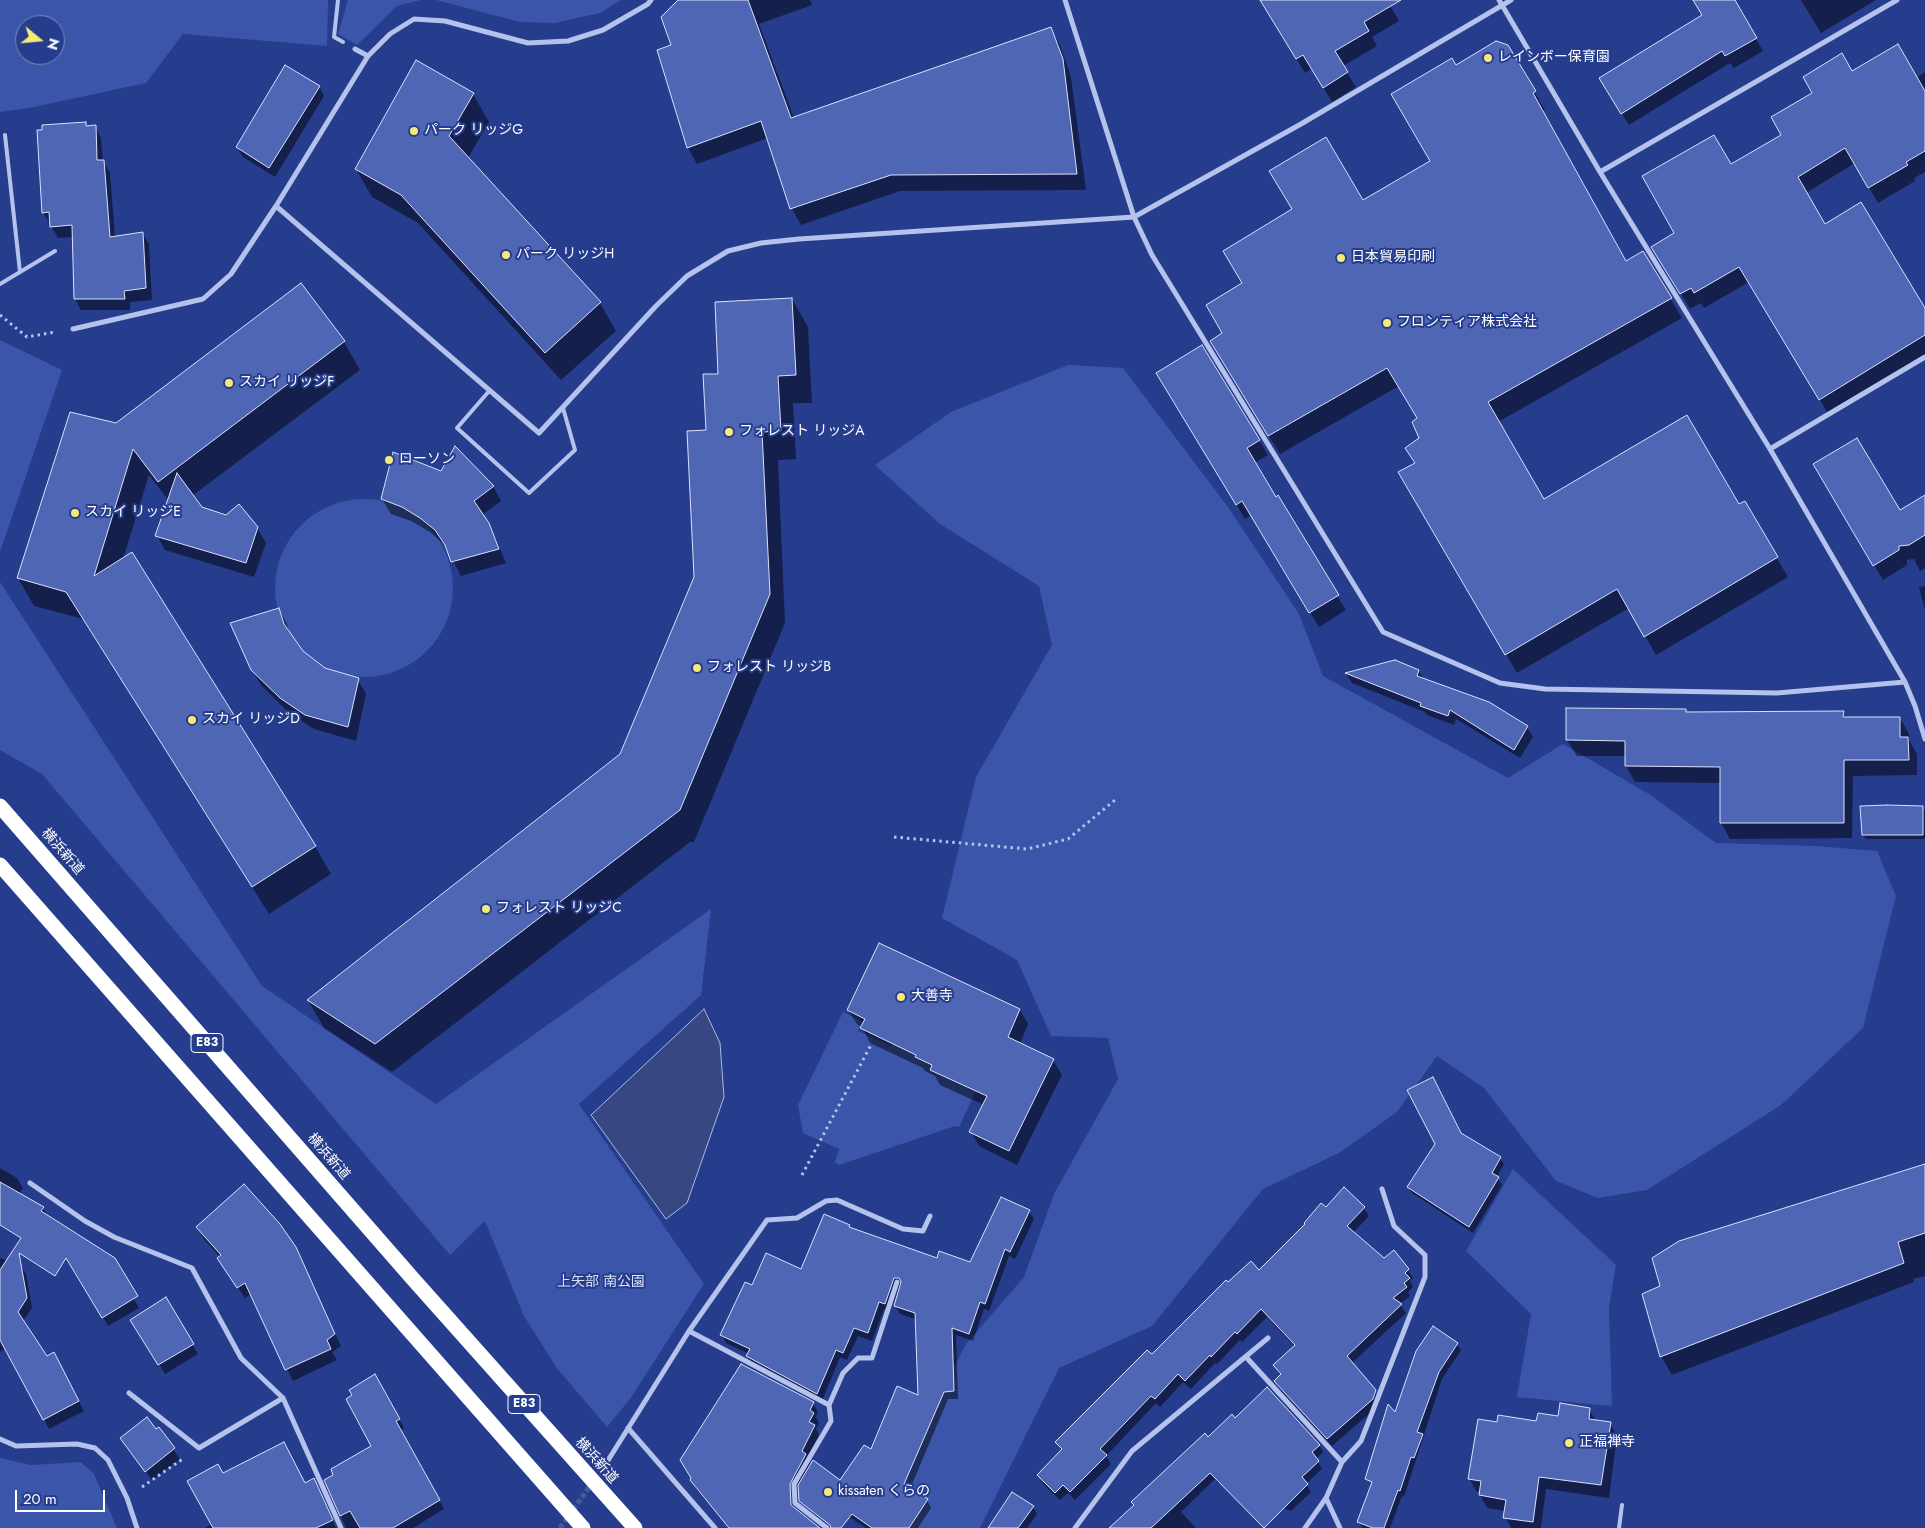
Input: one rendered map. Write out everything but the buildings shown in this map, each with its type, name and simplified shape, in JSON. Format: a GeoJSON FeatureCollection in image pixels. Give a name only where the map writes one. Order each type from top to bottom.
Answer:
{"type":"FeatureCollection","features":[{"type":"Feature","properties":{"kind":"highway","name":"横浜新道"},"geometry":{"type":"LineString","coordinates":[[0,806],[413,1279],[635,1528]]}},
{"type":"Feature","properties":{"kind":"highway","name":"E83"},"geometry":{"type":"LineString","coordinates":[[0,865],[583,1528]]}},
{"type":"Feature","properties":{"kind":"street"},"geometry":{"type":"LineString","coordinates":[[73,329],[203,299],[231,274],[276,206],[368,56],[390,34],[414,19],[445,21],[528,42],[568,41],[603,30],[651,0]]}},
{"type":"Feature","properties":{"kind":"street"},"geometry":{"type":"LineString","coordinates":[[1065,0],[1134,217],[1152,255],[1383,632],[1500,683],[1545,689],[1777,693],[1905,682]]}},
{"type":"Feature","properties":{"kind":"street"},"geometry":{"type":"LineString","coordinates":[[276,206],[539,433],[656,306],[687,276],[728,251],[761,243],[799,238],[1134,217],[1301,124],[1501,3],[1511,0]]}},
{"type":"Feature","properties":{"kind":"street"},"geometry":{"type":"LineString","coordinates":[[1600,172],[1897,0]]}},
{"type":"Feature","properties":{"kind":"street"},"geometry":{"type":"LineString","coordinates":[[1501,3],[1600,172],[1770,449],[1905,682],[1925,739]]}},
{"type":"Feature","properties":{"kind":"street"},"geometry":{"type":"LineString","coordinates":[[355,49],[368,56]]}},
{"type":"Feature","properties":{"kind":"street"},"geometry":{"type":"LineString","coordinates":[[1770,449],[1925,357]]}},
{"type":"Feature","properties":{"kind":"street"},"geometry":{"type":"LineString","coordinates":[[30,1183],[85,1221],[114,1237],[192,1268],[241,1358],[282,1398],[341,1528]]}},
{"type":"Feature","properties":{"kind":"street"},"geometry":{"type":"LineString","coordinates":[[1305,1528],[1326,1498],[1342,1462],[1361,1441],[1425,1277],[1425,1255],[1394,1226],[1382,1188]]}},
{"type":"Feature","properties":{"kind":"street"},"geometry":{"type":"LineString","coordinates":[[607,1462],[690,1331],[767,1220],[797,1218],[826,1201],[837,1200],[903,1230],[923,1231],[930,1216]]}},
{"type":"Feature","properties":{"kind":"street"},"geometry":{"type":"LineString","coordinates":[[827,1528],[795,1503],[794,1484],[831,1421],[829,1405],[843,1373],[858,1358],[872,1358],[897,1282]]}},
{"type":"Feature","properties":{"kind":"street"},"geometry":{"type":"LineString","coordinates":[[690,1331],[829,1405]]}},
{"type":"Feature","properties":{"kind":"street"},"geometry":{"type":"LineString","coordinates":[[1075,1528],[1132,1451],[1268,1338]]}},
{"type":"Feature","properties":{"kind":"street"},"geometry":{"type":"LineString","coordinates":[[1246,1357],[1342,1462]]}},
{"type":"Feature","properties":{"kind":"street"},"geometry":{"type":"LineString","coordinates":[[129,1393],[199,1448],[282,1398]]}},
{"type":"Feature","properties":{"kind":"street"},"geometry":{"type":"LineString","coordinates":[[628,1428],[715,1528]]}},
{"type":"Feature","properties":{"kind":"street"},"geometry":{"type":"LineString","coordinates":[[0,1439],[16,1446],[77,1444],[95,1448],[108,1460],[126,1498],[137,1528]]}},
{"type":"Feature","properties":{"kind":"street"},"geometry":{"type":"LineString","coordinates":[[1326,1498],[1340,1528]]}},
{"type":"Feature","properties":{"kind":"lane"},"geometry":{"type":"LineString","coordinates":[[338,0],[334,37],[343,42]]}},
{"type":"Feature","properties":{"kind":"lane"},"geometry":{"type":"LineString","coordinates":[[5,135],[20,272]]}},
{"type":"Feature","properties":{"kind":"lane"},"geometry":{"type":"LineString","coordinates":[[0,284],[56,251]]}},
{"type":"Feature","properties":{"kind":"lane"},"geometry":{"type":"LineString","coordinates":[[490,390],[457,428],[529,493],[575,450],[563,408]]}},
{"type":"Feature","properties":{"kind":"lane"},"geometry":{"type":"LineString","coordinates":[[1618,1528],[1622,1505]]}},
{"type":"Feature","properties":{"kind":"path"},"geometry":{"type":"LineString","coordinates":[[0,316],[27,337],[73,329]]}},
{"type":"Feature","properties":{"kind":"path"},"geometry":{"type":"LineString","coordinates":[[894,837],[1027,849],[1068,839],[1115,800]]}},
{"type":"Feature","properties":{"kind":"path"},"geometry":{"type":"LineString","coordinates":[[802,1175],[872,1043]]}},
{"type":"Feature","properties":{"kind":"path"},"geometry":{"type":"LineString","coordinates":[[142,1487],[199,1448]]}},
{"type":"Feature","properties":{"kind":"green space"},"geometry":{"type":"Polygon","coordinates":[[[0,0],[328,0],[327,46],[183,34],[146,83],[29,108],[0,112],[0,0]]]}},
{"type":"Feature","properties":{"kind":"green space"},"geometry":{"type":"Polygon","coordinates":[[[348,0],[421,0],[397,6],[357,45],[338,34],[348,0]]]}},
{"type":"Feature","properties":{"kind":"green space"},"geometry":{"type":"Polygon","coordinates":[[[436,0],[621,0],[600,13],[555,23],[520,22],[436,0]]]}},
{"type":"Feature","properties":{"kind":"green space"},"geometry":{"type":"Polygon","coordinates":[[[0,340],[62,370],[0,552],[0,340]]]}},
{"type":"Feature","properties":{"kind":"green space"},"geometry":{"type":"Polygon","coordinates":[[[1068,365],[1123,368],[1228,507],[1299,614],[1323,676],[1508,778],[1563,744],[1649,794],[1716,843],[1816,846],[1877,851],[1896,896],[1863,1028],[1781,1105],[1647,1190],[1598,1198],[1556,1181],[1484,1088],[1437,1056],[1397,1112],[1339,1153],[1263,1189],[1152,1326],[1059,1368],[980,1528],[888,1528],[913,1447],[966,1344],[1024,1277],[1054,1194],[1118,1079],[1108,1038],[1051,1036],[1017,960],[942,918],[976,777],[1052,645],[1039,586],[940,524],[875,465],[951,412],[1068,365]]]}},
{"type":"Feature","properties":{"kind":"green space"},"geometry":{"type":"Polygon","coordinates":[[[364,499],[398,506],[413,514],[427,525],[438,539],[446,554],[453,588],[446,622],[438,637],[427,651],[413,662],[398,670],[364,677],[330,670],[315,662],[301,651],[290,637],[282,622],[275,588],[282,554],[290,539],[301,525],[315,514],[330,506],[364,499]]]}},
{"type":"Feature","properties":{"kind":"green space","name":"上矢部 南公園"},"geometry":{"type":"Polygon","coordinates":[[[0,582],[262,986],[436,1104],[711,909],[701,995],[579,1104],[704,1284],[630,1399],[607,1427],[556,1367],[524,1316],[485,1221],[450,1255],[42,774],[0,750],[0,582]]]}},
{"type":"Feature","properties":{"kind":"green space"},"geometry":{"type":"Polygon","coordinates":[[[843,1012],[862,1021],[858,1031],[891,1046],[896,1038],[917,1049],[914,1057],[930,1065],[928,1070],[952,1081],[954,1078],[977,1089],[959,1127],[955,1126],[839,1165],[835,1162],[839,1149],[803,1133],[798,1105],[843,1012]]]}},
{"type":"Feature","properties":{"kind":"green space"},"geometry":{"type":"Polygon","coordinates":[[[1513,1169],[1616,1265],[1609,1308],[1612,1406],[1517,1397],[1531,1314],[1466,1251],[1513,1169]]]}},
{"type":"Feature","properties":{"kind":"green space"},"geometry":{"type":"Polygon","coordinates":[[[0,1458],[31,1465],[81,1462],[94,1474],[117,1528],[0,1528],[0,1458]]]}},
{"type":"Feature","properties":{"kind":"shaded area"},"geometry":{"type":"Polygon","coordinates":[[[704,1009],[720,1043],[724,1097],[687,1203],[666,1219],[591,1115],[704,1009]]]}},
{"type":"Feature","properties":{"kind":"tunnel"},"geometry":{"type":"LineString","coordinates":[[560,1528],[607,1462]]}},
{"type":"Feature","properties":{"kind":"place","name":"レインボー保育園"},"geometry":{"type":"Point","coordinates":[1488,58]}},
{"type":"Feature","properties":{"kind":"place","name":"パーク リッジG"},"geometry":{"type":"Point","coordinates":[414,131]}},
{"type":"Feature","properties":{"kind":"place","name":"パーク リッジH"},"geometry":{"type":"Point","coordinates":[506,255]}},
{"type":"Feature","properties":{"kind":"place","name":"日本貿易印刷"},"geometry":{"type":"Point","coordinates":[1341,258]}},
{"type":"Feature","properties":{"kind":"place","name":"フロンティア株式会社"},"geometry":{"type":"Point","coordinates":[1387,323]}},
{"type":"Feature","properties":{"kind":"place","name":"スカイ リッジF"},"geometry":{"type":"Point","coordinates":[229,383]}},
{"type":"Feature","properties":{"kind":"place","name":"フォレスト リッジA"},"geometry":{"type":"Point","coordinates":[729,432]}},
{"type":"Feature","properties":{"kind":"place","name":"ローソン"},"geometry":{"type":"Point","coordinates":[389,460]}},
{"type":"Feature","properties":{"kind":"place","name":"スカイ リッジE"},"geometry":{"type":"Point","coordinates":[75,513]}},
{"type":"Feature","properties":{"kind":"place","name":"フォレスト リッジB"},"geometry":{"type":"Point","coordinates":[697,668]}},
{"type":"Feature","properties":{"kind":"place","name":"スカイ リッジD"},"geometry":{"type":"Point","coordinates":[192,720]}},
{"type":"Feature","properties":{"kind":"place","name":"フォレスト リッジC"},"geometry":{"type":"Point","coordinates":[486,909]}},
{"type":"Feature","properties":{"kind":"place","name":"大善寺"},"geometry":{"type":"Point","coordinates":[901,997]}},
{"type":"Feature","properties":{"kind":"place","name":"正福禅寺"},"geometry":{"type":"Point","coordinates":[1569,1443]}},
{"type":"Feature","properties":{"kind":"place","name":"kissaten くらの"},"geometry":{"type":"Point","coordinates":[828,1492]}}]}
